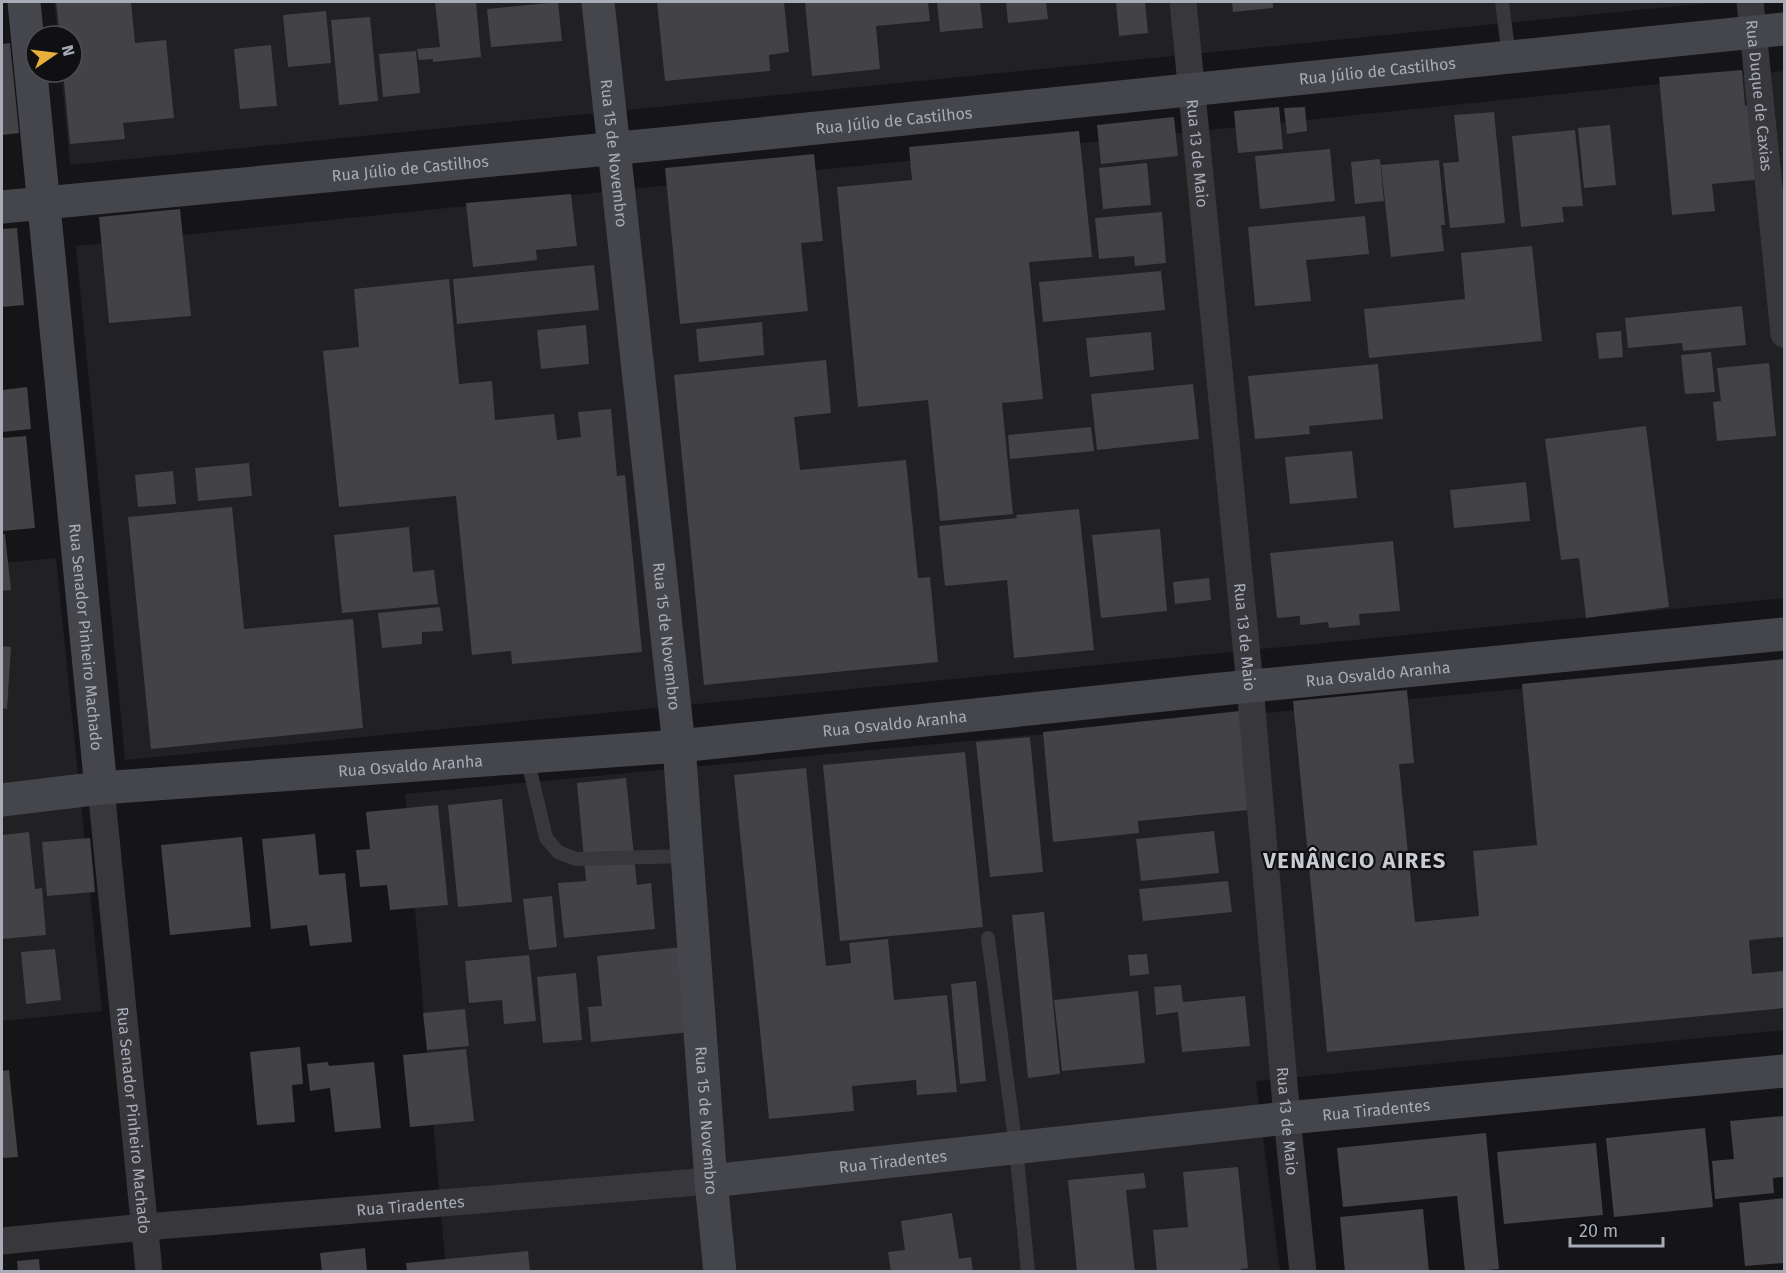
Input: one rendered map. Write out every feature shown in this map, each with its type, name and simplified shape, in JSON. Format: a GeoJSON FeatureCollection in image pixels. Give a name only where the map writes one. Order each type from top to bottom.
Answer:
{"type":"FeatureCollection","features":[{"type":"Feature","properties":{"kind":"main road","name":"Rua Senador Pinheiro Machado"},"geometry":{"type":"LineString","coordinates":[[24,2],[101,788]]}},
{"type":"Feature","properties":{"kind":"main road","name":"Rua 15 de Novembro"},"geometry":{"type":"LineString","coordinates":[[598,2],[679,746],[711,1181],[720,1272]]}},
{"type":"Feature","properties":{"kind":"main road","name":"Rua Júlio de Castilhos"},"geometry":{"type":"LineString","coordinates":[[2,207],[613,149],[1509,57],[1763,21]]}},
{"type":"Feature","properties":{"kind":"main road","name":"Rua Osvaldo Aranha"},"geometry":{"type":"LineString","coordinates":[[2,800],[101,788],[679,746],[1250,686],[1785,634]]}},
{"type":"Feature","properties":{"kind":"main road"},"geometry":{"type":"LineString","coordinates":[[2,778],[60,793]]}},
{"type":"Feature","properties":{"kind":"main road","name":"Rua Tiradentes"},"geometry":{"type":"LineString","coordinates":[[711,1181],[1287,1118],[1785,1071]]}},
{"type":"Feature","properties":{"kind":"street","name":"Rua 13 de Maio"},"geometry":{"type":"LineString","coordinates":[[1183,2],[1250,686],[1287,1118],[1303,1272]]}},
{"type":"Feature","properties":{"kind":"street","name":"Rua Duque de Caxias"},"geometry":{"type":"LineString","coordinates":[[1763,21],[1785,334]]}},
{"type":"Feature","properties":{"kind":"street","name":"Rua Senador Pinheiro Machado"},"geometry":{"type":"LineString","coordinates":[[101,788],[149,1272]]}},
{"type":"Feature","properties":{"kind":"street","name":"Rua Tiradentes"},"geometry":{"type":"LineString","coordinates":[[2,1240],[711,1181]]}},
{"type":"Feature","properties":{"kind":"lane"},"geometry":{"type":"LineString","coordinates":[[1502,2],[1509,57]]}},
{"type":"Feature","properties":{"kind":"lane"},"geometry":{"type":"LineString","coordinates":[[527,757],[546,838],[558,852],[576,859],[687,856]]}},
{"type":"Feature","properties":{"kind":"lane"},"geometry":{"type":"LineString","coordinates":[[988,938],[1016,1148],[1028,1272]]}},
{"type":"Feature","properties":{"kind":"shaded area"},"geometry":{"type":"Polygon","coordinates":[[[54,2],[1719,2],[70,165],[62,84],[84,84],[84,24],[57,24],[54,2]]]}},
{"type":"Feature","properties":{"kind":"shaded area"},"geometry":{"type":"Polygon","coordinates":[[[1784,71],[1784,598],[125,760],[76,246],[1784,71]]]}},
{"type":"Feature","properties":{"kind":"shaded area"},"geometry":{"type":"Polygon","coordinates":[[[56,558],[102,1011],[2,1021],[2,563],[56,558]]]}},
{"type":"Feature","properties":{"kind":"shaded area"},"geometry":{"type":"Polygon","coordinates":[[[1784,664],[1784,1030],[1256,1081],[1280,1271],[446,1271],[405,794],[1784,664]]]}},
{"type":"Feature","properties":{"kind":"building"},"geometry":{"type":"Polygon","coordinates":[[[56,2],[131,2],[135,43],[166,40],[174,118],[123,123],[125,139],[70,144],[64,84],[84,84],[84,24],[59,24],[56,2]]]}},
{"type":"Feature","properties":{"kind":"building"},"geometry":{"type":"Polygon","coordinates":[[[435,2],[476,2],[481,57],[433,62],[433,59],[419,60],[417,49],[440,47],[435,2]]]}},
{"type":"Feature","properties":{"kind":"building"},"geometry":{"type":"Polygon","coordinates":[[[558,2],[562,41],[491,47],[487,9],[558,2]]]}},
{"type":"Feature","properties":{"kind":"building"},"geometry":{"type":"Polygon","coordinates":[[[657,2],[784,2],[789,52],[769,55],[770,71],[665,81],[657,2]]]}},
{"type":"Feature","properties":{"kind":"building"},"geometry":{"type":"Polygon","coordinates":[[[805,2],[928,2],[930,21],[876,26],[880,69],[812,76],[805,2]]]}},
{"type":"Feature","properties":{"kind":"building"},"geometry":{"type":"Polygon","coordinates":[[[937,2],[980,2],[983,28],[940,32],[937,2]]]}},
{"type":"Feature","properties":{"kind":"building"},"geometry":{"type":"Polygon","coordinates":[[[1006,2],[1046,2],[1048,19],[1008,23],[1006,2]]]}},
{"type":"Feature","properties":{"kind":"building"},"geometry":{"type":"Polygon","coordinates":[[[1116,2],[1145,2],[1148,33],[1119,36],[1116,2]]]}},
{"type":"Feature","properties":{"kind":"building"},"geometry":{"type":"Polygon","coordinates":[[[1232,2],[1273,2],[1273,8],[1233,12],[1232,2]]]}},
{"type":"Feature","properties":{"kind":"building"},"geometry":{"type":"Polygon","coordinates":[[[326,11],[331,63],[288,67],[283,15],[326,11]]]}},
{"type":"Feature","properties":{"kind":"building"},"geometry":{"type":"Polygon","coordinates":[[[370,17],[378,101],[339,105],[331,20],[370,17]]]}},
{"type":"Feature","properties":{"kind":"building"},"geometry":{"type":"Polygon","coordinates":[[[10,43],[19,133],[2,135],[2,44],[10,43]]]}},
{"type":"Feature","properties":{"kind":"building"},"geometry":{"type":"Polygon","coordinates":[[[271,45],[277,106],[240,109],[234,49],[271,45]]]}},
{"type":"Feature","properties":{"kind":"building"},"geometry":{"type":"Polygon","coordinates":[[[416,51],[420,93],[383,97],[379,54],[416,51]]]}},
{"type":"Feature","properties":{"kind":"building"},"geometry":{"type":"Polygon","coordinates":[[[1742,70],[1745,106],[1757,105],[1765,179],[1712,184],[1715,211],[1672,215],[1659,77],[1742,70]]]}},
{"type":"Feature","properties":{"kind":"building"},"geometry":{"type":"Polygon","coordinates":[[[1279,107],[1283,149],[1238,153],[1234,111],[1279,107]]]}},
{"type":"Feature","properties":{"kind":"building"},"geometry":{"type":"Polygon","coordinates":[[[1305,107],[1307,131],[1287,134],[1284,108],[1305,107]]]}},
{"type":"Feature","properties":{"kind":"building"},"geometry":{"type":"Polygon","coordinates":[[[1494,112],[1505,223],[1450,228],[1443,163],[1459,162],[1454,115],[1494,112]]]}},
{"type":"Feature","properties":{"kind":"building"},"geometry":{"type":"Polygon","coordinates":[[[1174,117],[1178,156],[1101,164],[1097,125],[1174,117]]]}},
{"type":"Feature","properties":{"kind":"building"},"geometry":{"type":"Polygon","coordinates":[[[1610,125],[1616,185],[1584,188],[1578,128],[1610,125]]]}},
{"type":"Feature","properties":{"kind":"building"},"geometry":{"type":"Polygon","coordinates":[[[1575,130],[1583,206],[1562,207],[1564,222],[1521,227],[1512,136],[1575,130]]]}},
{"type":"Feature","properties":{"kind":"building"},"geometry":{"type":"Polygon","coordinates":[[[1079,131],[1092,257],[1029,262],[1043,399],[1002,403],[1013,514],[940,521],[928,400],[858,407],[837,187],[912,180],[909,147],[1079,131]]]}},
{"type":"Feature","properties":{"kind":"building"},"geometry":{"type":"Polygon","coordinates":[[[1330,149],[1335,201],[1260,209],[1255,156],[1330,149]]]}},
{"type":"Feature","properties":{"kind":"building"},"geometry":{"type":"Polygon","coordinates":[[[814,154],[823,241],[801,243],[808,311],[680,324],[665,168],[814,154]]]}},
{"type":"Feature","properties":{"kind":"building"},"geometry":{"type":"Polygon","coordinates":[[[1380,159],[1384,201],[1355,204],[1351,162],[1380,159]]]}},
{"type":"Feature","properties":{"kind":"building"},"geometry":{"type":"Polygon","coordinates":[[[1439,160],[1445,225],[1441,225],[1444,251],[1391,257],[1381,165],[1439,160]]]}},
{"type":"Feature","properties":{"kind":"building"},"geometry":{"type":"Polygon","coordinates":[[[1147,163],[1151,205],[1103,209],[1099,168],[1147,163]]]}},
{"type":"Feature","properties":{"kind":"building"},"geometry":{"type":"Polygon","coordinates":[[[571,194],[577,246],[536,250],[537,260],[473,267],[466,203],[571,194]]]}},
{"type":"Feature","properties":{"kind":"building"},"geometry":{"type":"Polygon","coordinates":[[[180,209],[191,316],[109,323],[99,217],[180,209]]]}},
{"type":"Feature","properties":{"kind":"building"},"geometry":{"type":"Polygon","coordinates":[[[1162,212],[1166,263],[1135,266],[1134,256],[1099,259],[1095,218],[1162,212]]]}},
{"type":"Feature","properties":{"kind":"building"},"geometry":{"type":"Polygon","coordinates":[[[1365,216],[1369,254],[1306,260],[1311,301],[1255,306],[1248,227],[1365,216]]]}},
{"type":"Feature","properties":{"kind":"building"},"geometry":{"type":"Polygon","coordinates":[[[17,228],[24,305],[2,307],[2,229],[17,228]]]}},
{"type":"Feature","properties":{"kind":"building"},"geometry":{"type":"Polygon","coordinates":[[[1532,246],[1542,341],[1369,358],[1364,309],[1465,299],[1461,253],[1532,246]]]}},
{"type":"Feature","properties":{"kind":"building"},"geometry":{"type":"Polygon","coordinates":[[[594,265],[599,310],[457,324],[453,279],[594,265]]]}},
{"type":"Feature","properties":{"kind":"building"},"geometry":{"type":"Polygon","coordinates":[[[1161,271],[1165,310],[1043,322],[1039,282],[1161,271]]]}},
{"type":"Feature","properties":{"kind":"building"},"geometry":{"type":"Polygon","coordinates":[[[449,279],[459,384],[492,381],[495,420],[554,414],[557,440],[581,437],[578,412],[611,409],[617,476],[625,475],[642,652],[512,664],[511,651],[472,655],[456,496],[339,507],[323,351],[359,347],[354,289],[449,279]]]}},
{"type":"Feature","properties":{"kind":"building"},"geometry":{"type":"Polygon","coordinates":[[[1742,306],[1746,345],[1683,351],[1682,343],[1628,348],[1625,318],[1742,306]]]}},
{"type":"Feature","properties":{"kind":"building"},"geometry":{"type":"Polygon","coordinates":[[[762,322],[764,355],[699,362],[696,329],[762,322]]]}},
{"type":"Feature","properties":{"kind":"building"},"geometry":{"type":"Polygon","coordinates":[[[586,325],[589,364],[541,369],[537,330],[586,325]]]}},
{"type":"Feature","properties":{"kind":"building"},"geometry":{"type":"Polygon","coordinates":[[[1621,331],[1623,357],[1599,359],[1596,333],[1621,331]]]}},
{"type":"Feature","properties":{"kind":"building"},"geometry":{"type":"Polygon","coordinates":[[[1151,332],[1154,370],[1090,377],[1086,338],[1151,332]]]}},
{"type":"Feature","properties":{"kind":"building"},"geometry":{"type":"Polygon","coordinates":[[[1711,352],[1715,392],[1685,394],[1681,355],[1711,352]]]}},
{"type":"Feature","properties":{"kind":"building"},"geometry":{"type":"Polygon","coordinates":[[[826,360],[831,413],[794,417],[800,470],[906,460],[918,578],[930,577],[938,662],[704,685],[674,375],[826,360]]]}},
{"type":"Feature","properties":{"kind":"building"},"geometry":{"type":"Polygon","coordinates":[[[1769,363],[1776,436],[1717,441],[1713,402],[1721,401],[1717,368],[1769,363]]]}},
{"type":"Feature","properties":{"kind":"building"},"geometry":{"type":"Polygon","coordinates":[[[1378,364],[1383,419],[1309,426],[1310,434],[1255,439],[1248,376],[1378,364]]]}},
{"type":"Feature","properties":{"kind":"building"},"geometry":{"type":"Polygon","coordinates":[[[1193,384],[1199,439],[1097,450],[1091,394],[1193,384]]]}},
{"type":"Feature","properties":{"kind":"building"},"geometry":{"type":"Polygon","coordinates":[[[27,387],[31,429],[2,432],[2,390],[27,387]]]}},
{"type":"Feature","properties":{"kind":"building"},"geometry":{"type":"Polygon","coordinates":[[[1646,426],[1669,607],[1586,618],[1579,558],[1561,560],[1545,439],[1646,426]]]}},
{"type":"Feature","properties":{"kind":"building"},"geometry":{"type":"Polygon","coordinates":[[[1091,427],[1094,451],[1010,459],[1008,435],[1091,427]]]}},
{"type":"Feature","properties":{"kind":"building"},"geometry":{"type":"Polygon","coordinates":[[[26,436],[35,528],[2,531],[2,438],[26,436]]]}},
{"type":"Feature","properties":{"kind":"building"},"geometry":{"type":"Polygon","coordinates":[[[1352,451],[1357,498],[1290,504],[1285,457],[1352,451]]]}},
{"type":"Feature","properties":{"kind":"building"},"geometry":{"type":"Polygon","coordinates":[[[249,463],[252,496],[198,501],[195,468],[249,463]]]}},
{"type":"Feature","properties":{"kind":"building"},"geometry":{"type":"Polygon","coordinates":[[[173,471],[176,504],[138,507],[135,475],[173,471]]]}},
{"type":"Feature","properties":{"kind":"building"},"geometry":{"type":"Polygon","coordinates":[[[1526,482],[1530,521],[1454,528],[1450,490],[1526,482]]]}},
{"type":"Feature","properties":{"kind":"building"},"geometry":{"type":"Polygon","coordinates":[[[232,507],[244,629],[353,619],[363,728],[151,749],[128,517],[232,507]]]}},
{"type":"Feature","properties":{"kind":"building"},"geometry":{"type":"Polygon","coordinates":[[[1079,509],[1094,650],[1014,658],[1007,580],[945,586],[939,526],[1079,509]]]}},
{"type":"Feature","properties":{"kind":"building"},"geometry":{"type":"Polygon","coordinates":[[[409,527],[413,572],[434,570],[438,604],[342,613],[334,535],[409,527]]]}},
{"type":"Feature","properties":{"kind":"building"},"geometry":{"type":"Polygon","coordinates":[[[1160,529],[1167,611],[1101,618],[1092,535],[1160,529]]]}},
{"type":"Feature","properties":{"kind":"building"},"geometry":{"type":"Polygon","coordinates":[[[2,534],[5,534],[11,590],[2,591],[2,534]]]}},
{"type":"Feature","properties":{"kind":"building"},"geometry":{"type":"Polygon","coordinates":[[[1393,541],[1400,611],[1359,614],[1360,625],[1329,628],[1328,622],[1300,625],[1300,616],[1277,618],[1270,553],[1393,541]]]}},
{"type":"Feature","properties":{"kind":"building"},"geometry":{"type":"Polygon","coordinates":[[[1209,578],[1211,600],[1175,604],[1173,582],[1209,578]]]}},
{"type":"Feature","properties":{"kind":"building"},"geometry":{"type":"Polygon","coordinates":[[[440,607],[443,631],[422,632],[422,644],[382,648],[378,613],[440,607]]]}},
{"type":"Feature","properties":{"kind":"building"},"geometry":{"type":"Polygon","coordinates":[[[2,646],[11,647],[7,709],[2,708],[2,646]]]}},
{"type":"Feature","properties":{"kind":"building"},"geometry":{"type":"Polygon","coordinates":[[[1784,659],[1784,937],[1749,940],[1752,974],[1784,971],[1784,1008],[1327,1052],[1293,701],[1407,690],[1414,763],[1399,764],[1415,922],[1479,916],[1473,851],[1537,845],[1522,684],[1784,659]]]}},
{"type":"Feature","properties":{"kind":"building"},"geometry":{"type":"Polygon","coordinates":[[[1240,711],[1259,809],[1138,821],[1139,833],[1053,842],[1043,732],[1240,711]]]}},
{"type":"Feature","properties":{"kind":"building"},"geometry":{"type":"Polygon","coordinates":[[[1030,737],[1043,872],[990,877],[976,742],[1030,737]]]}},
{"type":"Feature","properties":{"kind":"building"},"geometry":{"type":"Polygon","coordinates":[[[965,752],[983,927],[840,941],[823,765],[965,752]]]}},
{"type":"Feature","properties":{"kind":"building"},"geometry":{"type":"Polygon","coordinates":[[[806,768],[826,966],[851,963],[849,943],[888,939],[894,1000],[947,995],[957,1092],[917,1095],[916,1080],[852,1086],[854,1111],[769,1119],[734,775],[806,768]]]}},
{"type":"Feature","properties":{"kind":"building"},"geometry":{"type":"Polygon","coordinates":[[[626,778],[637,885],[651,883],[655,929],[564,938],[558,883],[586,881],[577,783],[626,778]]]}},
{"type":"Feature","properties":{"kind":"building"},"geometry":{"type":"Polygon","coordinates":[[[502,799],[512,902],[458,907],[448,805],[502,799]]]}},
{"type":"Feature","properties":{"kind":"building"},"geometry":{"type":"Polygon","coordinates":[[[438,805],[448,905],[390,910],[387,885],[360,887],[356,850],[370,849],[366,812],[438,805]]]}},
{"type":"Feature","properties":{"kind":"building"},"geometry":{"type":"Polygon","coordinates":[[[1214,831],[1219,873],[1141,881],[1136,839],[1214,831]]]}},
{"type":"Feature","properties":{"kind":"building"},"geometry":{"type":"Polygon","coordinates":[[[29,832],[35,889],[42,888],[46,935],[2,939],[2,835],[29,832]]]}},
{"type":"Feature","properties":{"kind":"building"},"geometry":{"type":"Polygon","coordinates":[[[315,834],[319,875],[345,873],[352,942],[310,946],[307,925],[271,929],[262,839],[315,834]]]}},
{"type":"Feature","properties":{"kind":"building"},"geometry":{"type":"Polygon","coordinates":[[[242,837],[251,927],[170,935],[161,845],[242,837]]]}},
{"type":"Feature","properties":{"kind":"building"},"geometry":{"type":"Polygon","coordinates":[[[90,838],[95,892],[47,896],[42,842],[90,838]]]}},
{"type":"Feature","properties":{"kind":"building"},"geometry":{"type":"Polygon","coordinates":[[[1228,881],[1232,912],[1143,921],[1139,889],[1228,881]]]}},
{"type":"Feature","properties":{"kind":"building"},"geometry":{"type":"Polygon","coordinates":[[[552,896],[557,947],[529,950],[523,899],[552,896]]]}},
{"type":"Feature","properties":{"kind":"building"},"geometry":{"type":"Polygon","coordinates":[[[1044,912],[1060,1074],[1028,1078],[1012,915],[1044,912]]]}},
{"type":"Feature","properties":{"kind":"building"},"geometry":{"type":"Polygon","coordinates":[[[682,947],[691,1032],[591,1042],[588,1007],[602,1006],[597,956],[682,947]]]}},
{"type":"Feature","properties":{"kind":"building"},"geometry":{"type":"Polygon","coordinates":[[[55,949],[61,1000],[26,1004],[21,952],[55,949]]]}},
{"type":"Feature","properties":{"kind":"building"},"geometry":{"type":"Polygon","coordinates":[[[1147,954],[1149,974],[1130,976],[1128,955],[1147,954]]]}},
{"type":"Feature","properties":{"kind":"building"},"geometry":{"type":"Polygon","coordinates":[[[529,955],[536,1021],[504,1024],[502,1000],[469,1003],[465,961],[529,955]]]}},
{"type":"Feature","properties":{"kind":"building"},"geometry":{"type":"Polygon","coordinates":[[[576,973],[582,1040],[543,1043],[537,977],[576,973]]]}},
{"type":"Feature","properties":{"kind":"building"},"geometry":{"type":"Polygon","coordinates":[[[976,981],[986,1081],[960,1084],[951,984],[976,981]]]}},
{"type":"Feature","properties":{"kind":"building"},"geometry":{"type":"Polygon","coordinates":[[[1181,985],[1183,1002],[1245,996],[1250,1046],[1182,1052],[1178,1012],[1156,1015],[1154,987],[1181,985]]]}},
{"type":"Feature","properties":{"kind":"building"},"geometry":{"type":"Polygon","coordinates":[[[1138,991],[1145,1063],[1062,1071],[1054,1000],[1138,991]]]}},
{"type":"Feature","properties":{"kind":"building"},"geometry":{"type":"Polygon","coordinates":[[[465,1009],[469,1046],[427,1050],[423,1013],[465,1009]]]}},
{"type":"Feature","properties":{"kind":"building"},"geometry":{"type":"Polygon","coordinates":[[[300,1047],[303,1084],[292,1085],[295,1122],[257,1125],[250,1052],[300,1047]]]}},
{"type":"Feature","properties":{"kind":"building"},"geometry":{"type":"Polygon","coordinates":[[[466,1049],[474,1121],[410,1127],[403,1055],[466,1049]]]}},
{"type":"Feature","properties":{"kind":"building"},"geometry":{"type":"Polygon","coordinates":[[[328,1062],[329,1066],[374,1062],[381,1128],[335,1132],[330,1088],[310,1091],[307,1064],[328,1062]]]}},
{"type":"Feature","properties":{"kind":"building"},"geometry":{"type":"Polygon","coordinates":[[[9,1070],[18,1157],[2,1158],[2,1071],[9,1070]]]}},
{"type":"Feature","properties":{"kind":"building"},"geometry":{"type":"Polygon","coordinates":[[[1784,1116],[1784,1177],[1773,1178],[1774,1193],[1715,1199],[1712,1161],[1734,1159],[1730,1121],[1784,1116]]]}},
{"type":"Feature","properties":{"kind":"building"},"geometry":{"type":"Polygon","coordinates":[[[1705,1128],[1713,1207],[1614,1217],[1606,1138],[1705,1128]]]}},
{"type":"Feature","properties":{"kind":"building"},"geometry":{"type":"Polygon","coordinates":[[[1486,1133],[1499,1269],[1465,1272],[1457,1196],[1343,1207],[1337,1148],[1486,1133]]]}},
{"type":"Feature","properties":{"kind":"building"},"geometry":{"type":"Polygon","coordinates":[[[1596,1143],[1603,1215],[1504,1224],[1497,1152],[1596,1143]]]}},
{"type":"Feature","properties":{"kind":"building"},"geometry":{"type":"Polygon","coordinates":[[[1238,1167],[1248,1268],[1241,1269],[1241,1272],[1157,1272],[1153,1230],[1188,1227],[1183,1172],[1238,1167]]]}},
{"type":"Feature","properties":{"kind":"building"},"geometry":{"type":"Polygon","coordinates":[[[1144,1173],[1146,1188],[1126,1190],[1135,1272],[1077,1272],[1068,1180],[1144,1173]]]}},
{"type":"Feature","properties":{"kind":"building"},"geometry":{"type":"Polygon","coordinates":[[[1784,1198],[1784,1263],[1745,1266],[1739,1203],[1784,1198]]]}},
{"type":"Feature","properties":{"kind":"building"},"geometry":{"type":"Polygon","coordinates":[[[1423,1209],[1429,1272],[1345,1272],[1340,1217],[1423,1209]]]}},
{"type":"Feature","properties":{"kind":"building"},"geometry":{"type":"Polygon","coordinates":[[[952,1213],[959,1259],[971,1257],[973,1272],[891,1272],[888,1252],[905,1250],[901,1221],[952,1213]]]}},
{"type":"Feature","properties":{"kind":"building"},"geometry":{"type":"Polygon","coordinates":[[[365,1248],[367,1272],[322,1272],[320,1253],[365,1248]]]}},
{"type":"Feature","properties":{"kind":"building"},"geometry":{"type":"Polygon","coordinates":[[[528,1251],[530,1272],[407,1272],[406,1263],[528,1251]]]}},
{"type":"Feature","properties":{"kind":"building"},"geometry":{"type":"Polygon","coordinates":[[[39,1259],[40,1272],[18,1272],[17,1261],[39,1259]]]}},
{"type":"Feature","properties":{"kind":"district","name":"VENÂNCIO AIRES"},"geometry":{"type":"Point","coordinates":[1355,860]}}]}
